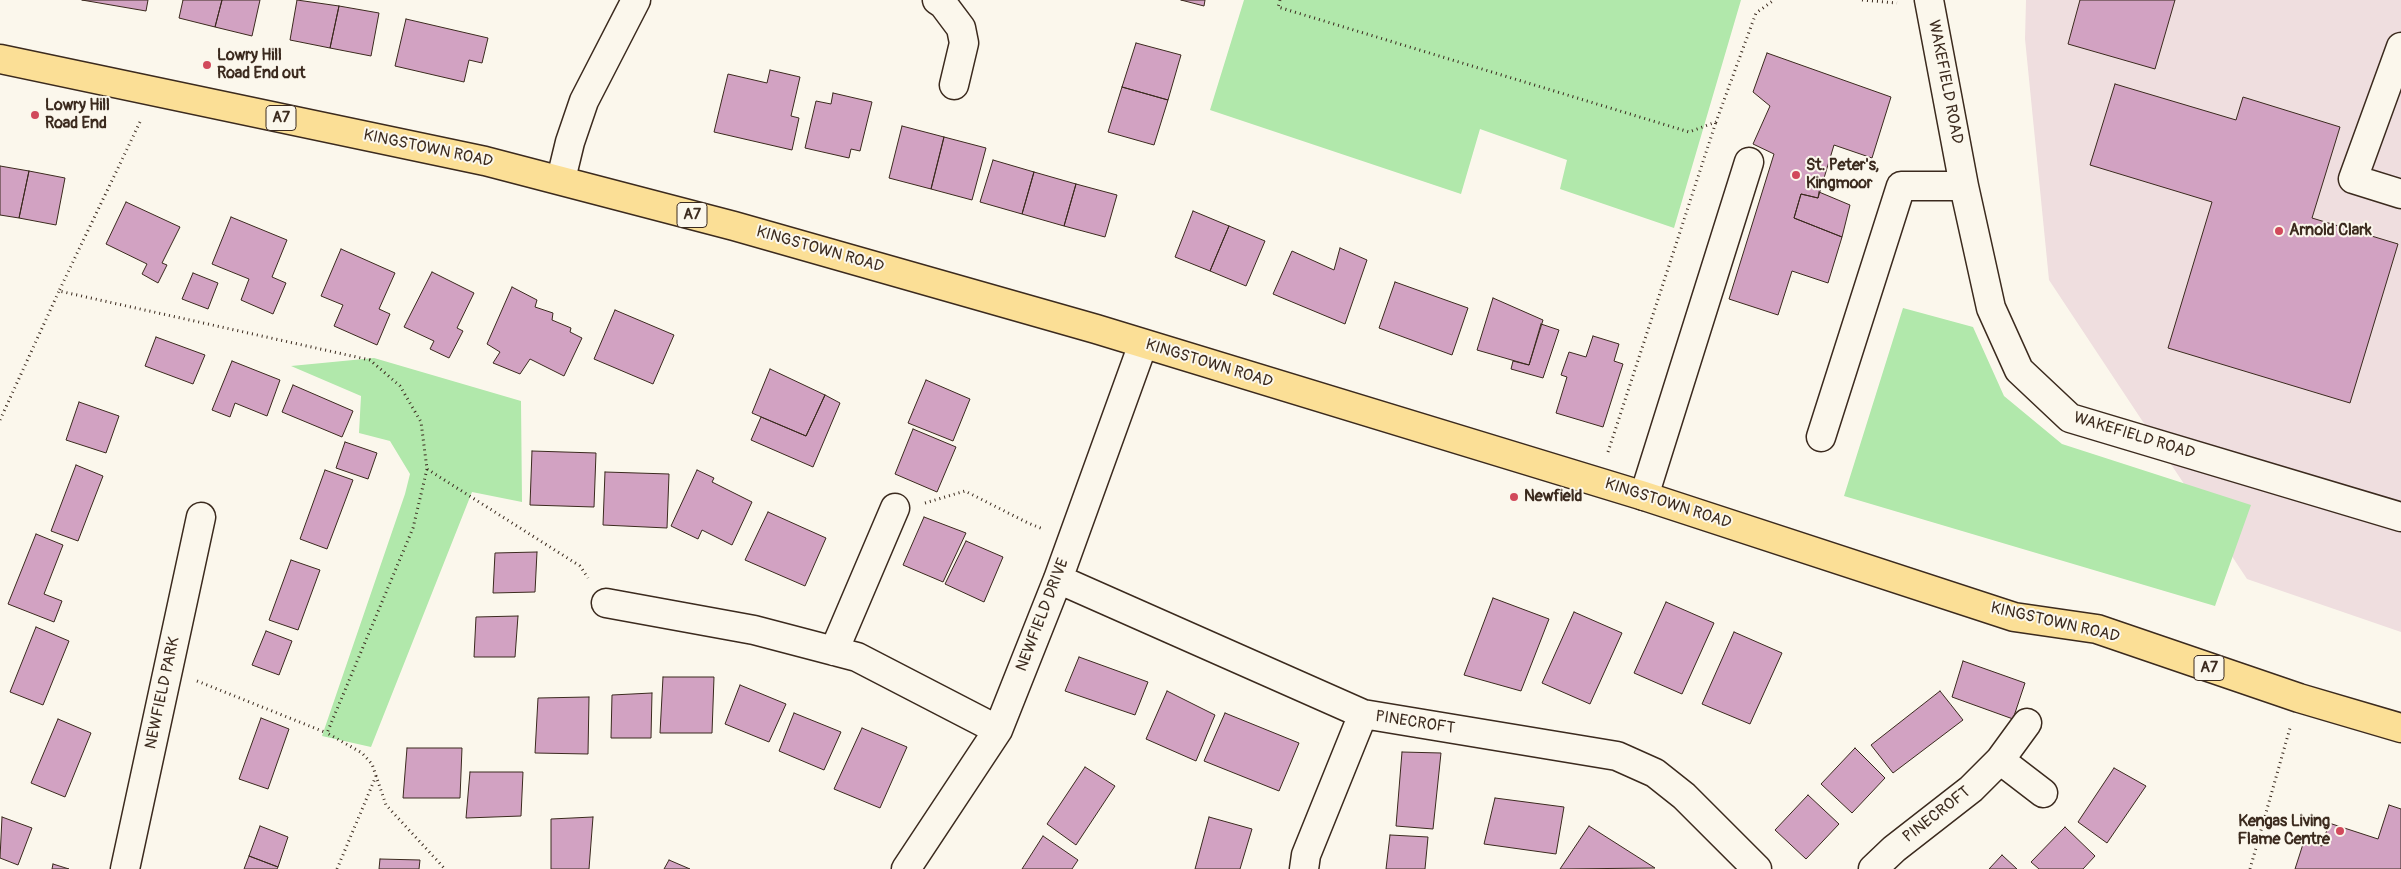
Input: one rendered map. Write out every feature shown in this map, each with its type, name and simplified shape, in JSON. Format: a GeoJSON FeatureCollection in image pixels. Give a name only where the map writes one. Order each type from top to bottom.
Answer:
{"type":"FeatureCollection","features":[{"type":"Feature","properties":{"kind":"main road","name":"KINGSTOWN ROAD"},"geometry":{"type":"LineString","coordinates":[[0,59],[485,161],[561,179],[860,261],[1143,344],[1644,496],[2014,617],[2097,629],[2298,698],[2401,728]]}},
{"type":"Feature","properties":{"kind":"street"},"geometry":{"type":"LineString","coordinates":[[561,179],[570,142],[584,101],[636,0]]}},
{"type":"Feature","properties":{"kind":"street"},"geometry":{"type":"LineString","coordinates":[[938,0],[960,28],[964,42],[954,86]]}},
{"type":"Feature","properties":{"kind":"street","name":"WAKEFIELD ROAD"},"geometry":{"type":"LineString","coordinates":[[1929,0],[1964,186],[1991,308],[2019,370],[2070,418],[2401,517]]}},
{"type":"Feature","properties":{"kind":"street"},"geometry":{"type":"LineString","coordinates":[[2401,47],[2354,179],[2401,194]]}},
{"type":"Feature","properties":{"kind":"street"},"geometry":{"type":"LineString","coordinates":[[1644,496],[1749,162]]}},
{"type":"Feature","properties":{"kind":"street"},"geometry":{"type":"LineString","coordinates":[[1821,437],[1901,186],[1964,186]]}},
{"type":"Feature","properties":{"kind":"street","name":"NEWFIELD DRIVE"},"geometry":{"type":"LineString","coordinates":[[906,869],[998,730],[1058,579],[1143,344]]}},
{"type":"Feature","properties":{"kind":"street"},"geometry":{"type":"LineString","coordinates":[[834,651],[895,508]]}},
{"type":"Feature","properties":{"kind":"street","name":"NEWFIELD PARK"},"geometry":{"type":"LineString","coordinates":[[125,869],[201,517]]}},
{"type":"Feature","properties":{"kind":"street","name":"PINECROFT"},"geometry":{"type":"LineString","coordinates":[[1058,579],[1363,714],[1617,756],[1655,773],[1684,796],[1757,869]]}},
{"type":"Feature","properties":{"kind":"street"},"geometry":{"type":"LineString","coordinates":[[606,603],[754,630],[858,657],[998,730]]}},
{"type":"Feature","properties":{"kind":"street"},"geometry":{"type":"LineString","coordinates":[[1304,869],[1306,855],[1363,714]]}},
{"type":"Feature","properties":{"kind":"street","name":"PINECROFT"},"geometry":{"type":"LineString","coordinates":[[1873,869],[1894,848],[1971,789],[2000,760],[2027,723]]}},
{"type":"Feature","properties":{"kind":"street"},"geometry":{"type":"LineString","coordinates":[[2000,760],[2043,793]]}},
{"type":"Feature","properties":{"kind":"path"},"geometry":{"type":"LineString","coordinates":[[1280,0],[1278,7],[1689,132],[1716,122]]}},
{"type":"Feature","properties":{"kind":"path"},"geometry":{"type":"LineString","coordinates":[[1598,482],[1716,122],[1756,12],[1774,0]]}},
{"type":"Feature","properties":{"kind":"path"},"geometry":{"type":"LineString","coordinates":[[0,420],[59,291],[155,92]]}},
{"type":"Feature","properties":{"kind":"path"},"geometry":{"type":"LineString","coordinates":[[59,291],[370,360],[400,386],[421,422],[427,469],[413,528],[327,733]]}},
{"type":"Feature","properties":{"kind":"path"},"geometry":{"type":"LineString","coordinates":[[427,469],[580,566],[606,603]]}},
{"type":"Feature","properties":{"kind":"path"},"geometry":{"type":"LineString","coordinates":[[895,508],[915,506],[965,490],[1028,523],[1072,540]]}},
{"type":"Feature","properties":{"kind":"path"},"geometry":{"type":"LineString","coordinates":[[168,670],[327,733],[362,753],[372,764],[386,805],[445,869]]}},
{"type":"Feature","properties":{"kind":"path"},"geometry":{"type":"LineString","coordinates":[[2250,869],[2298,698]]}},
{"type":"Feature","properties":{"kind":"path"},"geometry":{"type":"LineString","coordinates":[[337,869],[376,775]]}},
{"type":"Feature","properties":{"kind":"shaded area"},"geometry":{"type":"Polygon","coordinates":[[[2026,0],[2401,0],[2401,632],[2247,579],[2049,280],[2025,39],[2026,0]]]}},
{"type":"Feature","properties":{"kind":"green space"},"geometry":{"type":"Polygon","coordinates":[[[1244,0],[1741,0],[1674,228],[1560,189],[1567,160],[1480,129],[1461,194],[1210,110],[1244,0]]]}},
{"type":"Feature","properties":{"kind":"green space"},"geometry":{"type":"Polygon","coordinates":[[[1903,308],[1973,327],[2004,396],[2062,444],[2251,505],[2215,606],[1844,496],[1903,308]]]}},
{"type":"Feature","properties":{"kind":"green space"},"geometry":{"type":"Polygon","coordinates":[[[374,358],[521,401],[522,502],[472,492],[371,747],[322,736],[405,494],[410,474],[390,441],[359,433],[361,396],[291,366],[374,358]]]}},
{"type":"Feature","properties":{"kind":"building"},"geometry":{"type":"Polygon","coordinates":[[[82,0],[148,0],[146,11],[82,0]]]}},
{"type":"Feature","properties":{"kind":"building"},"geometry":{"type":"Polygon","coordinates":[[[183,0],[222,0],[215,27],[179,18],[183,0]]]}},
{"type":"Feature","properties":{"kind":"building"},"geometry":{"type":"Polygon","coordinates":[[[222,0],[260,0],[252,36],[215,27],[222,0]]]}},
{"type":"Feature","properties":{"kind":"building"},"geometry":{"type":"Polygon","coordinates":[[[297,0],[339,6],[330,48],[290,40],[297,0]]]}},
{"type":"Feature","properties":{"kind":"building"},"geometry":{"type":"Polygon","coordinates":[[[1181,0],[1205,0],[1204,6],[1181,0]]]}},
{"type":"Feature","properties":{"kind":"building"},"geometry":{"type":"Polygon","coordinates":[[[2080,0],[2175,0],[2155,69],[2068,44],[2080,0]]]}},
{"type":"Feature","properties":{"kind":"building"},"geometry":{"type":"Polygon","coordinates":[[[339,6],[379,13],[371,56],[330,48],[339,6]]]}},
{"type":"Feature","properties":{"kind":"building"},"geometry":{"type":"Polygon","coordinates":[[[406,19],[488,38],[482,63],[469,60],[464,82],[395,66],[406,19]]]}},
{"type":"Feature","properties":{"kind":"building"},"geometry":{"type":"Polygon","coordinates":[[[1136,43],[1181,55],[1168,100],[1122,87],[1136,43]]]}},
{"type":"Feature","properties":{"kind":"building","name":"St. Peter's, Kingmoor"},"geometry":{"type":"Polygon","coordinates":[[[1767,53],[1891,97],[1872,158],[1834,145],[1818,198],[1801,194],[1794,218],[1842,237],[1828,283],[1792,271],[1778,315],[1729,299],[1774,154],[1753,144],[1770,106],[1753,92],[1767,53]]]}},
{"type":"Feature","properties":{"kind":"building"},"geometry":{"type":"Polygon","coordinates":[[[770,70],[800,77],[791,116],[799,118],[792,150],[714,132],[728,74],[767,83],[770,70]]]}},
{"type":"Feature","properties":{"kind":"building","name":"Arnold Clark"},"geometry":{"type":"Polygon","coordinates":[[[2115,84],[2236,120],[2243,97],[2340,127],[2312,218],[2398,244],[2350,403],[2168,348],[2212,202],[2090,165],[2115,84]]]}},
{"type":"Feature","properties":{"kind":"building"},"geometry":{"type":"Polygon","coordinates":[[[1122,87],[1168,100],[1154,145],[1108,132],[1122,87]]]}},
{"type":"Feature","properties":{"kind":"building"},"geometry":{"type":"Polygon","coordinates":[[[833,93],[872,102],[860,151],[851,149],[849,158],[805,148],[816,101],[831,104],[833,93]]]}},
{"type":"Feature","properties":{"kind":"building"},"geometry":{"type":"Polygon","coordinates":[[[902,126],[944,137],[931,189],[889,178],[902,126]]]}},
{"type":"Feature","properties":{"kind":"building"},"geometry":{"type":"Polygon","coordinates":[[[944,137],[986,148],[972,200],[931,189],[944,137]]]}},
{"type":"Feature","properties":{"kind":"building"},"geometry":{"type":"Polygon","coordinates":[[[993,160],[1034,172],[1022,214],[980,202],[993,160]]]}},
{"type":"Feature","properties":{"kind":"building"},"geometry":{"type":"Polygon","coordinates":[[[0,166],[29,171],[19,218],[0,215],[0,166]]]}},
{"type":"Feature","properties":{"kind":"building"},"geometry":{"type":"Polygon","coordinates":[[[29,171],[65,178],[56,225],[19,218],[29,171]]]}},
{"type":"Feature","properties":{"kind":"building"},"geometry":{"type":"Polygon","coordinates":[[[1034,172],[1076,184],[1064,226],[1022,214],[1034,172]]]}},
{"type":"Feature","properties":{"kind":"building"},"geometry":{"type":"Polygon","coordinates":[[[1076,184],[1117,195],[1105,237],[1064,226],[1076,184]]]}},
{"type":"Feature","properties":{"kind":"building"},"geometry":{"type":"Polygon","coordinates":[[[1819,192],[1850,205],[1842,237],[1794,218],[1801,194],[1818,198],[1819,192]]]}},
{"type":"Feature","properties":{"kind":"building"},"geometry":{"type":"Polygon","coordinates":[[[126,202],[180,227],[162,263],[167,265],[158,283],[142,274],[147,264],[106,244],[126,202]]]}},
{"type":"Feature","properties":{"kind":"building"},"geometry":{"type":"Polygon","coordinates":[[[1193,211],[1229,226],[1210,271],[1175,257],[1193,211]]]}},
{"type":"Feature","properties":{"kind":"building"},"geometry":{"type":"Polygon","coordinates":[[[231,217],[287,240],[272,277],[286,283],[273,314],[241,300],[249,279],[212,264],[231,217]]]}},
{"type":"Feature","properties":{"kind":"building"},"geometry":{"type":"Polygon","coordinates":[[[1229,226],[1265,241],[1246,286],[1210,271],[1229,226]]]}},
{"type":"Feature","properties":{"kind":"building"},"geometry":{"type":"Polygon","coordinates":[[[1340,248],[1367,260],[1345,324],[1273,294],[1292,251],[1334,270],[1340,248]]]}},
{"type":"Feature","properties":{"kind":"building"},"geometry":{"type":"Polygon","coordinates":[[[341,249],[395,273],[379,309],[390,314],[377,345],[334,326],[343,305],[321,296],[341,249]]]}},
{"type":"Feature","properties":{"kind":"building"},"geometry":{"type":"Polygon","coordinates":[[[432,272],[474,293],[457,328],[463,331],[449,358],[430,349],[434,341],[404,327],[432,272]]]}},
{"type":"Feature","properties":{"kind":"building"},"geometry":{"type":"Polygon","coordinates":[[[193,273],[218,283],[208,309],[182,299],[193,273]]]}},
{"type":"Feature","properties":{"kind":"building"},"geometry":{"type":"Polygon","coordinates":[[[1395,282],[1468,308],[1452,355],[1379,328],[1395,282]]]}},
{"type":"Feature","properties":{"kind":"building"},"geometry":{"type":"Polygon","coordinates":[[[512,287],[537,300],[535,307],[553,313],[552,320],[571,328],[570,332],[582,338],[564,376],[530,359],[520,374],[493,363],[500,352],[487,344],[512,287]]]}},
{"type":"Feature","properties":{"kind":"building"},"geometry":{"type":"Polygon","coordinates":[[[1493,298],[1543,320],[1529,365],[1477,350],[1493,298]]]}},
{"type":"Feature","properties":{"kind":"building"},"geometry":{"type":"Polygon","coordinates":[[[615,310],[674,335],[653,384],[594,359],[615,310]]]}},
{"type":"Feature","properties":{"kind":"building"},"geometry":{"type":"Polygon","coordinates":[[[1541,324],[1559,330],[1543,378],[1511,369],[1513,361],[1529,365],[1541,324]]]}},
{"type":"Feature","properties":{"kind":"building"},"geometry":{"type":"Polygon","coordinates":[[[1593,336],[1619,344],[1614,361],[1623,364],[1603,427],[1556,413],[1567,377],[1561,375],[1569,352],[1586,357],[1593,336]]]}},
{"type":"Feature","properties":{"kind":"building"},"geometry":{"type":"Polygon","coordinates":[[[156,337],[205,355],[193,384],[145,366],[156,337]]]}},
{"type":"Feature","properties":{"kind":"building"},"geometry":{"type":"Polygon","coordinates":[[[232,361],[280,380],[267,416],[235,403],[230,417],[212,410],[232,361]]]}},
{"type":"Feature","properties":{"kind":"building"},"geometry":{"type":"Polygon","coordinates":[[[770,369],[825,395],[806,436],[752,413],[770,369]]]}},
{"type":"Feature","properties":{"kind":"building"},"geometry":{"type":"Polygon","coordinates":[[[926,380],[970,399],[953,441],[908,423],[926,380]]]}},
{"type":"Feature","properties":{"kind":"building"},"geometry":{"type":"Polygon","coordinates":[[[293,385],[353,411],[342,437],[282,412],[293,385]]]}},
{"type":"Feature","properties":{"kind":"building"},"geometry":{"type":"Polygon","coordinates":[[[825,395],[840,403],[813,467],[751,440],[761,417],[806,436],[825,395]]]}},
{"type":"Feature","properties":{"kind":"building"},"geometry":{"type":"Polygon","coordinates":[[[79,402],[119,416],[106,453],[66,440],[79,402]]]}},
{"type":"Feature","properties":{"kind":"building"},"geometry":{"type":"Polygon","coordinates":[[[913,429],[956,447],[937,492],[895,474],[913,429]]]}},
{"type":"Feature","properties":{"kind":"building"},"geometry":{"type":"Polygon","coordinates":[[[345,442],[377,453],[368,479],[336,468],[345,442]]]}},
{"type":"Feature","properties":{"kind":"building"},"geometry":{"type":"Polygon","coordinates":[[[532,451],[596,453],[594,507],[530,505],[532,451]]]}},
{"type":"Feature","properties":{"kind":"building"},"geometry":{"type":"Polygon","coordinates":[[[76,465],[103,476],[78,541],[51,531],[76,465]]]}},
{"type":"Feature","properties":{"kind":"building"},"geometry":{"type":"Polygon","coordinates":[[[325,470],[353,480],[327,549],[300,539],[325,470]]]}},
{"type":"Feature","properties":{"kind":"building"},"geometry":{"type":"Polygon","coordinates":[[[697,470],[714,478],[712,482],[752,502],[732,545],[702,530],[698,539],[671,526],[697,470]]]}},
{"type":"Feature","properties":{"kind":"building"},"geometry":{"type":"Polygon","coordinates":[[[605,472],[669,474],[667,528],[603,525],[605,472]]]}},
{"type":"Feature","properties":{"kind":"building"},"geometry":{"type":"Polygon","coordinates":[[[768,512],[826,538],[805,586],[745,560],[768,512]]]}},
{"type":"Feature","properties":{"kind":"building"},"geometry":{"type":"Polygon","coordinates":[[[924,517],[966,533],[943,582],[903,565],[924,517]]]}},
{"type":"Feature","properties":{"kind":"building"},"geometry":{"type":"Polygon","coordinates":[[[36,534],[63,545],[44,594],[62,601],[54,622],[8,604],[36,534]]]}},
{"type":"Feature","properties":{"kind":"building"},"geometry":{"type":"Polygon","coordinates":[[[966,541],[1003,557],[984,602],[945,584],[966,541]]]}},
{"type":"Feature","properties":{"kind":"building"},"geometry":{"type":"Polygon","coordinates":[[[537,552],[535,592],[493,593],[495,553],[537,552]]]}},
{"type":"Feature","properties":{"kind":"building"},"geometry":{"type":"Polygon","coordinates":[[[291,560],[320,570],[298,630],[269,620],[291,560]]]}},
{"type":"Feature","properties":{"kind":"building"},"geometry":{"type":"Polygon","coordinates":[[[1493,598],[1549,619],[1521,691],[1464,675],[1493,598]]]}},
{"type":"Feature","properties":{"kind":"building"},"geometry":{"type":"Polygon","coordinates":[[[1666,602],[1714,623],[1682,694],[1634,673],[1666,602]]]}},
{"type":"Feature","properties":{"kind":"building"},"geometry":{"type":"Polygon","coordinates":[[[1574,612],[1622,633],[1590,704],[1542,683],[1574,612]]]}},
{"type":"Feature","properties":{"kind":"building"},"geometry":{"type":"Polygon","coordinates":[[[518,616],[515,657],[474,657],[476,617],[518,616]]]}},
{"type":"Feature","properties":{"kind":"building"},"geometry":{"type":"Polygon","coordinates":[[[36,627],[69,641],[43,705],[10,692],[36,627]]]}},
{"type":"Feature","properties":{"kind":"building"},"geometry":{"type":"Polygon","coordinates":[[[266,631],[292,641],[279,675],[252,665],[266,631]]]}},
{"type":"Feature","properties":{"kind":"building"},"geometry":{"type":"Polygon","coordinates":[[[1734,632],[1782,653],[1750,724],[1702,704],[1734,632]]]}},
{"type":"Feature","properties":{"kind":"building"},"geometry":{"type":"Polygon","coordinates":[[[1079,657],[1148,682],[1135,715],[1065,691],[1079,657]]]}},
{"type":"Feature","properties":{"kind":"building"},"geometry":{"type":"Polygon","coordinates":[[[1963,661],[2025,683],[2013,719],[1952,697],[1963,661]]]}},
{"type":"Feature","properties":{"kind":"building"},"geometry":{"type":"Polygon","coordinates":[[[663,677],[714,677],[712,733],[660,733],[663,677]]]}},
{"type":"Feature","properties":{"kind":"building"},"geometry":{"type":"Polygon","coordinates":[[[740,685],[786,704],[769,742],[725,724],[740,685]]]}},
{"type":"Feature","properties":{"kind":"building"},"geometry":{"type":"Polygon","coordinates":[[[1167,691],[1215,715],[1196,761],[1146,739],[1167,691]]]}},
{"type":"Feature","properties":{"kind":"building"},"geometry":{"type":"Polygon","coordinates":[[[1940,691],[1963,720],[1893,773],[1871,745],[1940,691]]]}},
{"type":"Feature","properties":{"kind":"building"},"geometry":{"type":"Polygon","coordinates":[[[652,693],[651,738],[611,738],[612,695],[652,693]]]}},
{"type":"Feature","properties":{"kind":"building"},"geometry":{"type":"Polygon","coordinates":[[[589,697],[588,754],[535,753],[538,698],[589,697]]]}},
{"type":"Feature","properties":{"kind":"building"},"geometry":{"type":"Polygon","coordinates":[[[794,713],[841,732],[824,770],[779,751],[794,713]]]}},
{"type":"Feature","properties":{"kind":"building"},"geometry":{"type":"Polygon","coordinates":[[[1225,713],[1299,743],[1279,791],[1204,761],[1225,713]]]}},
{"type":"Feature","properties":{"kind":"building"},"geometry":{"type":"Polygon","coordinates":[[[261,718],[289,729],[268,789],[239,779],[261,718]]]}},
{"type":"Feature","properties":{"kind":"building"},"geometry":{"type":"Polygon","coordinates":[[[58,719],[91,733],[65,797],[31,783],[58,719]]]}},
{"type":"Feature","properties":{"kind":"building"},"geometry":{"type":"Polygon","coordinates":[[[862,728],[907,747],[880,808],[834,789],[862,728]]]}},
{"type":"Feature","properties":{"kind":"building"},"geometry":{"type":"Polygon","coordinates":[[[407,748],[462,748],[460,798],[403,798],[407,748]]]}},
{"type":"Feature","properties":{"kind":"building"},"geometry":{"type":"Polygon","coordinates":[[[1855,748],[1885,778],[1852,813],[1821,784],[1855,748]]]}},
{"type":"Feature","properties":{"kind":"building"},"geometry":{"type":"Polygon","coordinates":[[[1402,752],[1441,753],[1433,829],[1396,826],[1402,752]]]}},
{"type":"Feature","properties":{"kind":"building"},"geometry":{"type":"Polygon","coordinates":[[[1085,767],[1115,786],[1076,845],[1047,824],[1085,767]]]}},
{"type":"Feature","properties":{"kind":"building"},"geometry":{"type":"Polygon","coordinates":[[[2114,768],[2146,786],[2107,843],[2078,822],[2114,768]]]}},
{"type":"Feature","properties":{"kind":"building"},"geometry":{"type":"Polygon","coordinates":[[[470,772],[523,772],[521,816],[466,818],[470,772]]]}},
{"type":"Feature","properties":{"kind":"building"},"geometry":{"type":"Polygon","coordinates":[[[1808,795],[1839,824],[1806,859],[1775,830],[1808,795]]]}},
{"type":"Feature","properties":{"kind":"building"},"geometry":{"type":"Polygon","coordinates":[[[1495,798],[1564,807],[1556,854],[1484,844],[1495,798]]]}},
{"type":"Feature","properties":{"kind":"building","name":"Kengas Living Flame Centre"},"geometry":{"type":"Polygon","coordinates":[[[2389,805],[2401,809],[2401,869],[2295,869],[2304,841],[2322,846],[2329,823],[2378,839],[2389,805]]]}},
{"type":"Feature","properties":{"kind":"building"},"geometry":{"type":"Polygon","coordinates":[[[2,817],[32,828],[18,865],[0,858],[2,817]]]}},
{"type":"Feature","properties":{"kind":"building"},"geometry":{"type":"Polygon","coordinates":[[[593,817],[589,869],[551,869],[551,819],[593,817]]]}},
{"type":"Feature","properties":{"kind":"building"},"geometry":{"type":"Polygon","coordinates":[[[1209,817],[1252,829],[1240,869],[1195,869],[1209,817]]]}},
{"type":"Feature","properties":{"kind":"building"},"geometry":{"type":"Polygon","coordinates":[[[260,826],[288,837],[278,867],[249,856],[260,826]]]}},
{"type":"Feature","properties":{"kind":"building"},"geometry":{"type":"Polygon","coordinates":[[[1589,826],[1655,868],[1560,869],[1589,826]]]}},
{"type":"Feature","properties":{"kind":"building"},"geometry":{"type":"Polygon","coordinates":[[[2065,827],[2095,856],[2083,869],[2039,869],[2031,862],[2065,827]]]}},
{"type":"Feature","properties":{"kind":"building"},"geometry":{"type":"Polygon","coordinates":[[[1390,835],[1428,837],[1425,869],[1386,869],[1390,835]]]}},
{"type":"Feature","properties":{"kind":"building"},"geometry":{"type":"Polygon","coordinates":[[[1043,836],[1078,860],[1072,869],[1022,869],[1043,836]]]}},
{"type":"Feature","properties":{"kind":"building"},"geometry":{"type":"Polygon","coordinates":[[[2002,855],[2017,869],[1989,869],[2002,855]]]}},
{"type":"Feature","properties":{"kind":"building"},"geometry":{"type":"Polygon","coordinates":[[[249,856],[278,867],[277,869],[244,869],[249,856]]]}},
{"type":"Feature","properties":{"kind":"building"},"geometry":{"type":"Polygon","coordinates":[[[380,859],[420,860],[419,869],[379,869],[380,859]]]}},
{"type":"Feature","properties":{"kind":"building"},"geometry":{"type":"Polygon","coordinates":[[[669,860],[690,869],[664,869],[669,860]]]}},
{"type":"Feature","properties":{"kind":"building"},"geometry":{"type":"Polygon","coordinates":[[[53,864],[69,869],[52,869],[53,864]]]}},
{"type":"Feature","properties":{"kind":"place","name":"Lowry Hill Road End out"},"geometry":{"type":"Point","coordinates":[207,65]}},
{"type":"Feature","properties":{"kind":"place","name":"Lowry Hill Road End"},"geometry":{"type":"Point","coordinates":[35,115]}},
{"type":"Feature","properties":{"kind":"place","name":"St. Peter's, Kingmoor"},"geometry":{"type":"Point","coordinates":[1796,175]}},
{"type":"Feature","properties":{"kind":"place","name":"Arnold Clark"},"geometry":{"type":"Point","coordinates":[2279,231]}},
{"type":"Feature","properties":{"kind":"place","name":"Newfield"},"geometry":{"type":"Point","coordinates":[1514,497]}},
{"type":"Feature","properties":{"kind":"place","name":"Kengas Living Flame Centre"},"geometry":{"type":"Point","coordinates":[2340,831]}}]}
